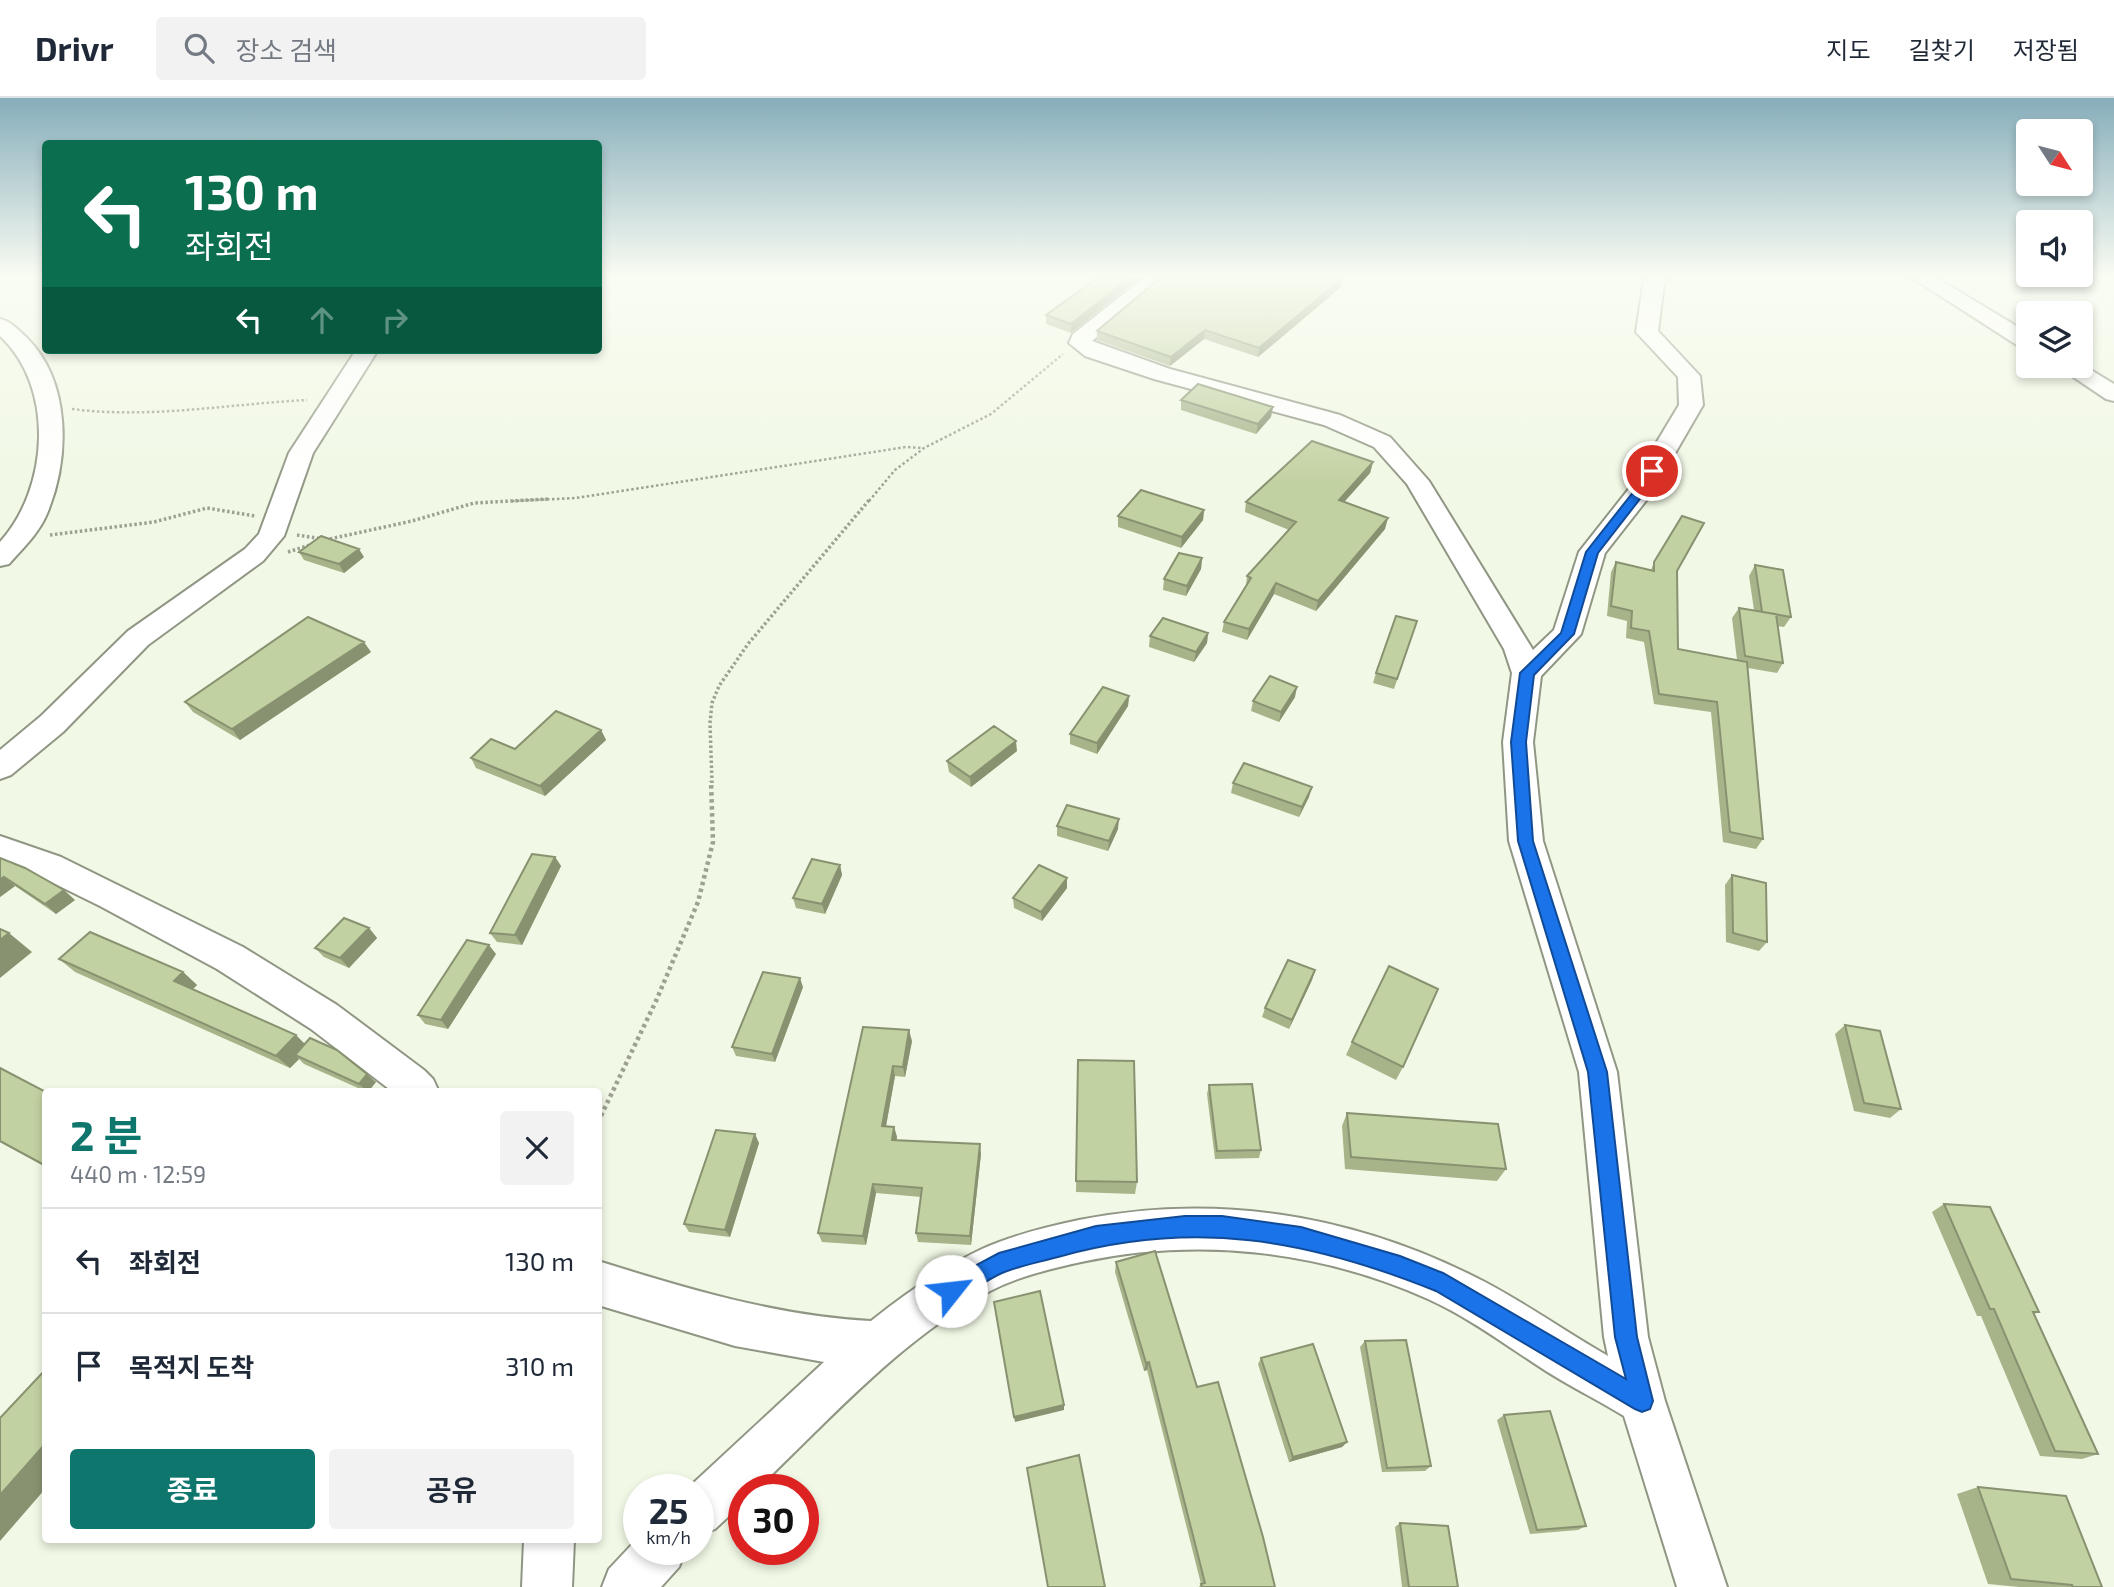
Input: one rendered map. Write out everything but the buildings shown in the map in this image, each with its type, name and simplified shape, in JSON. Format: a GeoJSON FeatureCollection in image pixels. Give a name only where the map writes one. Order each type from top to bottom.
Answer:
{"type":"FeatureCollection","features":[{"type":"Feature","properties":{"kind":"street"},"geometry":{"type":"LineString","coordinates":[[1527,673],[1567,634],[1592,552],[1639,492],[1690,405],[1689,376],[1661,346]]}},
{"type":"Feature","properties":{"kind":"street"},"geometry":{"type":"LineString","coordinates":[[1084,347],[1221,391],[1332,419],[1382,442],[1417,481],[1518,649],[1527,673],[1518,742],[1525,841],[1598,1072],[1626,1337],[1642,1401],[1702,1587]]}},
{"type":"Feature","properties":{"kind":"street"},"geometry":{"type":"LineString","coordinates":[[0,558],[32,518],[44,480],[51,410],[47,392],[31,356],[10,348]]}},
{"type":"Feature","properties":{"kind":"street"},"geometry":{"type":"LineString","coordinates":[[0,767],[52,724],[138,638],[241,567],[271,536],[301,453],[332,398],[364,354]]}},
{"type":"Feature","properties":{"kind":"street"},"geometry":{"type":"LineString","coordinates":[[2088,378],[2114,394]]}},
{"type":"Feature","properties":{"kind":"street"},"geometry":{"type":"LineString","coordinates":[[0,849],[49,866],[230,958],[324,1017],[415,1088]]}},
{"type":"Feature","properties":{"kind":"street"},"geometry":{"type":"LineString","coordinates":[[714,1497],[877,1344],[951,1291],[999,1264],[1096,1237],[1185,1226],[1222,1226],[1301,1238],[1390,1263],[1432,1279],[1479,1303],[1642,1401]]}},
{"type":"Feature","properties":{"kind":"street"},"geometry":{"type":"LineString","coordinates":[[602,1284],[728,1324],[838,1343],[877,1344]]}},
{"type":"Feature","properties":{"kind":"street"},"geometry":{"type":"LineString","coordinates":[[547,1587],[549,1543]]}},
{"type":"Feature","properties":{"kind":"street"},"geometry":{"type":"LineString","coordinates":[[627,1587],[647,1565]]}},
{"type":"Feature","properties":{"kind":"path"},"geometry":{"type":"LineString","coordinates":[[602,1114],[692,919],[711,858],[713,842],[710,723],[712,703],[719,686],[748,644],[895,470],[924,448],[991,414],[1045,367],[1069,351],[1084,347]]}},
{"type":"Feature","properties":{"kind":"path"},"geometry":{"type":"LineString","coordinates":[[51,410],[152,413],[234,404],[332,398]]}},
{"type":"Feature","properties":{"kind":"path"},"geometry":{"type":"LineString","coordinates":[[241,567],[327,540],[412,521],[474,503],[576,498],[882,450],[924,448]]}},
{"type":"Feature","properties":{"kind":"path"},"geometry":{"type":"LineString","coordinates":[[16,540],[154,522],[207,508],[276,520],[297,535],[327,540]]}},
{"type":"Feature","properties":{"kind":"route"},"geometry":{"type":"LineString","coordinates":[[951,1291],[999,1264],[1096,1237],[1185,1226],[1222,1226],[1301,1238],[1400,1266],[1443,1284],[1517,1325],[1642,1401],[1626,1337],[1598,1072],[1525,841],[1518,742],[1527,673],[1567,634],[1592,552],[1652,471]]}}]}
